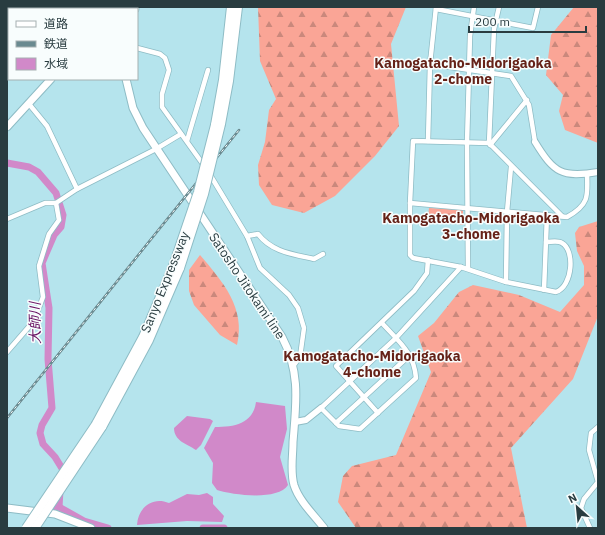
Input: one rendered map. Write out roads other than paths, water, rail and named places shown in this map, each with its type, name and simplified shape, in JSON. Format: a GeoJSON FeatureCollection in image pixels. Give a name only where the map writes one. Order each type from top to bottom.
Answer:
{"type":"FeatureCollection","features":[{"type":"Feature","properties":{"kind":"highway","name":"Sanyo Expressway"},"geometry":{"type":"LineString","coordinates":[[218,124],[231,7]]}},
{"type":"Feature","properties":{"kind":"highway","name":"Sanyo Expressway"},"geometry":{"type":"LineString","coordinates":[[35,528],[99,426],[149,340],[204,194],[218,124],[229,80],[238,7]]}},
{"type":"Feature","properties":{"kind":"highway","name":"Sanyo Expressway"},"geometry":{"type":"LineString","coordinates":[[26,528],[99,426]]}},
{"type":"Feature","properties":{"kind":"main road"},"geometry":{"type":"LineString","coordinates":[[7,127],[50,80]]}},
{"type":"Feature","properties":{"kind":"main road","name":"Satosho Jitokami line"},"geometry":{"type":"LineString","coordinates":[[126,80],[133,108],[143,128],[282,337],[294,365],[295,422],[292,464],[294,486],[301,498],[324,528]]}},
{"type":"Feature","properties":{"kind":"main road"},"geometry":{"type":"LineString","coordinates":[[7,508],[47,513],[91,528]]}},
{"type":"Feature","properties":{"kind":"street"},"geometry":{"type":"LineString","coordinates":[[468,268],[466,207],[467,143],[469,69],[474,7]]}},
{"type":"Feature","properties":{"kind":"street"},"geometry":{"type":"LineString","coordinates":[[499,7],[496,21],[492,74],[490,144],[511,167],[562,216]]}},
{"type":"Feature","properties":{"kind":"street"},"geometry":{"type":"LineString","coordinates":[[428,140],[430,64],[436,8],[472,17],[533,28],[538,7]]}},
{"type":"Feature","properties":{"kind":"street"},"geometry":{"type":"LineString","coordinates":[[138,48],[160,54],[165,58],[169,70],[161,103],[162,107],[215,182],[247,236],[260,268],[289,295],[298,308],[304,322],[300,357],[294,365]]}},
{"type":"Feature","properties":{"kind":"street"},"geometry":{"type":"LineString","coordinates":[[430,64],[512,76],[526,100],[531,114],[535,142],[544,157],[556,170],[571,176],[598,172]]}},
{"type":"Feature","properties":{"kind":"street"},"geometry":{"type":"LineString","coordinates":[[187,141],[208,70]]}},
{"type":"Feature","properties":{"kind":"street"},"geometry":{"type":"LineString","coordinates":[[490,144],[526,100]]}},
{"type":"Feature","properties":{"kind":"street"},"geometry":{"type":"LineString","coordinates":[[29,104],[47,126],[77,189]]}},
{"type":"Feature","properties":{"kind":"street"},"geometry":{"type":"LineString","coordinates":[[7,219],[45,202],[57,202],[77,189],[156,149],[181,134]]}},
{"type":"Feature","properties":{"kind":"street"},"geometry":{"type":"LineString","coordinates":[[490,144],[428,140],[413,141],[410,203],[410,255],[413,258],[468,268],[506,282],[556,292],[562,290],[570,277],[571,262],[566,245],[561,242],[546,242]]}},
{"type":"Feature","properties":{"kind":"street"},"geometry":{"type":"LineString","coordinates":[[506,282],[507,212],[511,167]]}},
{"type":"Feature","properties":{"kind":"street"},"geometry":{"type":"LineString","coordinates":[[410,203],[567,216],[577,211],[585,203],[588,195],[587,174]]}},
{"type":"Feature","properties":{"kind":"street"},"geometry":{"type":"LineString","coordinates":[[7,352],[33,322],[43,297],[39,266],[49,234],[59,220],[57,202]]}},
{"type":"Feature","properties":{"kind":"street"},"geometry":{"type":"LineString","coordinates":[[544,290],[547,215]]}},
{"type":"Feature","properties":{"kind":"street"},"geometry":{"type":"LineString","coordinates":[[247,236],[258,234],[266,243],[285,253],[314,259],[323,254]]}},
{"type":"Feature","properties":{"kind":"street"},"geometry":{"type":"LineString","coordinates":[[378,413],[336,366],[414,291],[427,273],[428,260]]}},
{"type":"Feature","properties":{"kind":"street"},"geometry":{"type":"LineString","coordinates":[[295,422],[306,420],[349,382],[396,338],[461,267]]}},
{"type":"Feature","properties":{"kind":"street"},"geometry":{"type":"LineString","coordinates":[[320,408],[343,428],[360,429],[416,378],[415,366],[410,354],[382,323]]}},
{"type":"Feature","properties":{"kind":"street"},"geometry":{"type":"LineString","coordinates":[[336,423],[410,354]]}},
{"type":"Feature","properties":{"kind":"street"},"geometry":{"type":"LineString","coordinates":[[590,528],[581,508],[584,499],[598,482],[590,450],[591,433],[598,427]]}},
{"type":"Feature","properties":{"kind":"water"},"geometry":{"type":"Polygon","coordinates":[[[256,402],[285,406],[287,429],[280,457],[288,485],[283,490],[265,495],[233,494],[217,490],[212,483],[213,463],[204,448],[215,427],[236,425],[247,420],[254,409],[256,402]]]}},
{"type":"Feature","properties":{"kind":"water"},"geometry":{"type":"Polygon","coordinates":[[[187,416],[210,419],[213,421],[201,445],[196,450],[182,442],[176,436],[174,428],[187,416]]]}},
{"type":"Feature","properties":{"kind":"water"},"geometry":{"type":"Polygon","coordinates":[[[207,493],[213,497],[213,504],[224,516],[222,522],[187,521],[137,525],[140,513],[152,502],[163,501],[169,503],[187,494],[199,495],[207,493]]]}},
{"type":"Feature","properties":{"kind":"waterway","name":"大師川"},"geometry":{"type":"LineString","coordinates":[[7,163],[29,167],[38,172],[56,193],[63,215],[61,227],[54,235],[42,263],[49,308],[48,359],[52,408],[42,425],[40,433],[43,444],[55,457],[66,475]]}},
{"type":"Feature","properties":{"kind":"waterway","name":"大師川"},"geometry":{"type":"LineString","coordinates":[[59,507],[60,490]]}},
{"type":"Feature","properties":{"kind":"waterway"},"geometry":{"type":"LineString","coordinates":[[44,514],[55,507],[59,507],[84,521],[108,528]]}},
{"type":"Feature","properties":{"kind":"waterway"},"geometry":{"type":"LineString","coordinates":[[203,528],[224,528]]}},
{"type":"Feature","properties":{"kind":"railway"},"geometry":{"type":"LineString","coordinates":[[7,418],[239,130]]}},
{"type":"Feature","properties":{"kind":"district","name":"Kamogatacho-Midorigaoka 2-chome"},"geometry":{"type":"Point","coordinates":[463,72]}},
{"type":"Feature","properties":{"kind":"district","name":"Kamogatacho-Midorigaoka 3-chome"},"geometry":{"type":"Point","coordinates":[471,226]}},
{"type":"Feature","properties":{"kind":"district","name":"Kamogatacho-Midorigaoka 4-chome"},"geometry":{"type":"Point","coordinates":[372,364]}}]}
